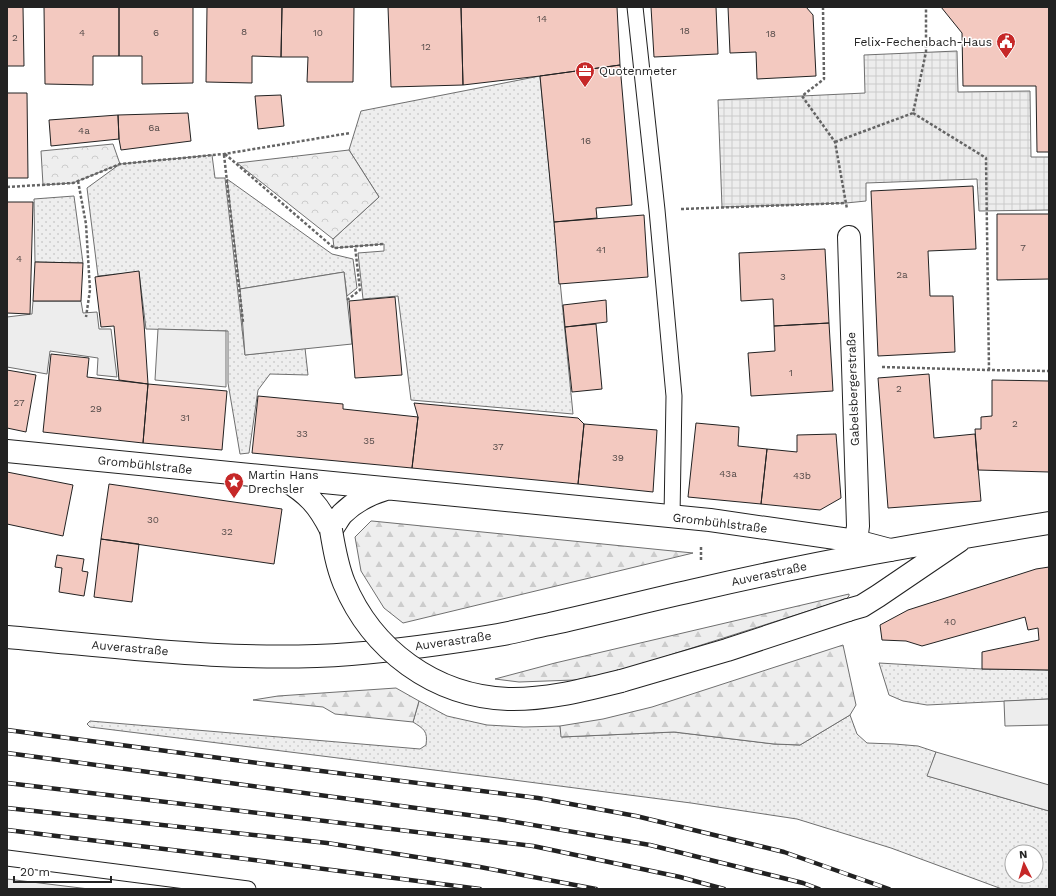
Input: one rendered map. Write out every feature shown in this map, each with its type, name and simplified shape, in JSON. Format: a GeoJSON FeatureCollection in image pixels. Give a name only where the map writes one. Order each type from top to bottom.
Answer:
{"type":"FeatureCollection","features":[{"type":"Feature","properties":{"kind":"street","name":"Gabelsbergerstraße"},"geometry":{"type":"LineString","coordinates":[[849,237],[858,526],[856,541]]}},
{"type":"Feature","properties":{"kind":"street","name":"Grombühlstraße"},"geometry":{"type":"LineString","coordinates":[[7,451],[710,520],[856,541],[890,550],[1049,523]]}},
{"type":"Feature","properties":{"kind":"street","name":"Grombühlstraße"},"geometry":{"type":"LineString","coordinates":[[283,478],[312,500],[323,514],[332,530],[336,557],[343,582],[355,607],[370,629],[388,649],[408,666],[431,680],[481,696],[508,699],[534,698],[562,694],[621,682],[727,650],[862,606],[965,537]]}},
{"type":"Feature","properties":{"kind":"street","name":"Grombühlstraße"},"geometry":{"type":"LineString","coordinates":[[332,530],[342,515],[356,503],[371,494],[388,489]]}},
{"type":"Feature","properties":{"kind":"street","name":"Auverastraße"},"geometry":{"type":"LineString","coordinates":[[7,637],[185,653],[242,656],[351,654],[445,644],[501,634],[612,610],[701,588],[890,550]]}},
{"type":"Feature","properties":{"kind":"lane"},"geometry":{"type":"LineString","coordinates":[[635,7],[657,210],[674,396],[672,516]]}},
{"type":"Feature","properties":{"kind":"lane"},"geometry":{"type":"LineString","coordinates":[[7,858],[248,889]]}},
{"type":"Feature","properties":{"kind":"path"},"geometry":{"type":"LineString","coordinates":[[823,7],[824,79],[802,96],[835,142],[846,203],[849,237]]}},
{"type":"Feature","properties":{"kind":"path"},"geometry":{"type":"LineString","coordinates":[[913,114],[926,52],[926,7]]}},
{"type":"Feature","properties":{"kind":"path"},"geometry":{"type":"LineString","coordinates":[[835,142],[913,114]]}},
{"type":"Feature","properties":{"kind":"path"},"geometry":{"type":"LineString","coordinates":[[913,114],[986,158],[989,370]]}},
{"type":"Feature","properties":{"kind":"path"},"geometry":{"type":"LineString","coordinates":[[7,187],[73,183],[120,164],[224,154],[350,133]]}},
{"type":"Feature","properties":{"kind":"path"},"geometry":{"type":"LineString","coordinates":[[224,154],[334,248],[384,244]]}},
{"type":"Feature","properties":{"kind":"path"},"geometry":{"type":"LineString","coordinates":[[224,154],[243,322]]}},
{"type":"Feature","properties":{"kind":"path"},"geometry":{"type":"LineString","coordinates":[[78,180],[87,232],[90,290],[86,317]]}},
{"type":"Feature","properties":{"kind":"path"},"geometry":{"type":"LineString","coordinates":[[657,210],[846,203]]}},
{"type":"Feature","properties":{"kind":"path"},"geometry":{"type":"LineString","coordinates":[[347,300],[360,290],[355,246]]}},
{"type":"Feature","properties":{"kind":"path"},"geometry":{"type":"LineString","coordinates":[[852,367],[1049,371]]}},
{"type":"Feature","properties":{"kind":"path"},"geometry":{"type":"LineString","coordinates":[[701,588],[700,549],[710,520]]}},
{"type":"Feature","properties":{"kind":"green space"},"geometry":{"type":"Polygon","coordinates":[[[540,76],[573,414],[411,400],[398,296],[363,299],[358,253],[384,251],[384,244],[334,248],[333,239],[379,197],[349,150],[361,111],[540,76]]]}},
{"type":"Feature","properties":{"kind":"green space"},"geometry":{"type":"Polygon","coordinates":[[[113,144],[120,164],[73,183],[43,185],[41,151],[113,144]]]}},
{"type":"Feature","properties":{"kind":"green space"},"geometry":{"type":"Polygon","coordinates":[[[349,150],[379,197],[333,239],[237,163],[349,150]]]}},
{"type":"Feature","properties":{"kind":"green space"},"geometry":{"type":"Polygon","coordinates":[[[212,155],[215,178],[225,178],[245,355],[305,348],[308,375],[270,374],[258,390],[249,453],[240,454],[228,383],[228,331],[146,329],[139,272],[98,276],[87,188],[120,164],[212,155]]]}},
{"type":"Feature","properties":{"kind":"green space"},"geometry":{"type":"Polygon","coordinates":[[[227,179],[332,254],[353,259],[357,288],[347,296],[344,272],[240,289],[227,179]]]}},
{"type":"Feature","properties":{"kind":"green space"},"geometry":{"type":"Polygon","coordinates":[[[74,196],[83,263],[35,262],[34,199],[74,196]]]}},
{"type":"Feature","properties":{"kind":"green space"},"geometry":{"type":"Polygon","coordinates":[[[371,521],[693,553],[403,623],[384,608],[361,571],[355,537],[371,521]]]}},
{"type":"Feature","properties":{"kind":"green space"},"geometry":{"type":"Polygon","coordinates":[[[849,594],[846,599],[604,676],[574,680],[519,682],[495,679],[555,663],[849,594]]]}},
{"type":"Feature","properties":{"kind":"green space"},"geometry":{"type":"Polygon","coordinates":[[[843,645],[856,705],[850,715],[800,745],[774,744],[674,732],[561,737],[560,726],[603,719],[652,707],[843,645]]]}},
{"type":"Feature","properties":{"kind":"green space"},"geometry":{"type":"Polygon","coordinates":[[[879,663],[982,669],[1049,670],[1049,699],[927,705],[903,701],[889,695],[879,663]]]}},
{"type":"Feature","properties":{"kind":"green space"},"geometry":{"type":"Polygon","coordinates":[[[396,688],[419,701],[413,722],[335,714],[323,707],[253,700],[278,696],[396,688]]]}},
{"type":"Feature","properties":{"kind":"green space"},"geometry":{"type":"Polygon","coordinates":[[[419,701],[447,716],[487,725],[524,727],[560,726],[562,737],[674,732],[774,744],[800,745],[850,715],[857,734],[867,743],[918,746],[936,752],[928,776],[1049,811],[1049,889],[1002,889],[891,848],[797,819],[691,803],[90,727],[87,724],[90,721],[420,749],[426,745],[426,733],[413,722],[419,701]]]}},
{"type":"Feature","properties":{"kind":"shaded area"},"geometry":{"type":"Polygon","coordinates":[[[957,51],[958,92],[1030,91],[1031,157],[1049,157],[1049,210],[979,211],[977,179],[866,183],[866,201],[722,207],[718,100],[865,93],[864,55],[957,51]]]}},
{"type":"Feature","properties":{"kind":"shaded area"},"geometry":{"type":"Polygon","coordinates":[[[344,272],[352,344],[245,355],[240,289],[344,272]]]}},
{"type":"Feature","properties":{"kind":"shaded area"},"geometry":{"type":"Polygon","coordinates":[[[33,301],[81,301],[83,313],[97,312],[99,329],[111,329],[117,377],[97,375],[98,358],[50,351],[47,374],[7,367],[7,317],[32,314],[33,301]]]}},
{"type":"Feature","properties":{"kind":"shaded area"},"geometry":{"type":"Polygon","coordinates":[[[158,329],[226,331],[226,387],[155,380],[158,329]]]}},
{"type":"Feature","properties":{"kind":"shaded area"},"geometry":{"type":"Polygon","coordinates":[[[1049,699],[1049,725],[1005,726],[1004,701],[1049,699]]]}},
{"type":"Feature","properties":{"kind":"shaded area"},"geometry":{"type":"Polygon","coordinates":[[[936,752],[1049,785],[1049,811],[927,776],[936,752]]]}},
{"type":"Feature","properties":{"kind":"shaded area"},"geometry":{"type":"Polygon","coordinates":[[[7,879],[89,889],[7,889],[7,879]]]}},
{"type":"Feature","properties":{"kind":"building"},"geometry":{"type":"Polygon","coordinates":[[[7,7],[23,7],[24,66],[7,66],[7,7]]]}},
{"type":"Feature","properties":{"kind":"building"},"geometry":{"type":"Polygon","coordinates":[[[44,7],[119,7],[119,56],[93,56],[93,85],[45,84],[44,7]]]}},
{"type":"Feature","properties":{"kind":"building"},"geometry":{"type":"Polygon","coordinates":[[[119,7],[193,7],[193,83],[142,84],[142,56],[119,56],[119,7]]]}},
{"type":"Feature","properties":{"kind":"building"},"geometry":{"type":"Polygon","coordinates":[[[207,7],[282,7],[281,57],[252,56],[252,83],[206,82],[207,7]]]}},
{"type":"Feature","properties":{"kind":"building"},"geometry":{"type":"Polygon","coordinates":[[[282,7],[354,7],[353,82],[307,82],[308,57],[281,57],[282,7]]]}},
{"type":"Feature","properties":{"kind":"building"},"geometry":{"type":"Polygon","coordinates":[[[388,7],[461,7],[463,85],[391,87],[388,7]]]}},
{"type":"Feature","properties":{"kind":"building"},"geometry":{"type":"Polygon","coordinates":[[[461,7],[617,7],[620,65],[463,85],[461,7]]]}},
{"type":"Feature","properties":{"kind":"building"},"geometry":{"type":"Polygon","coordinates":[[[651,7],[716,7],[718,54],[654,57],[651,7]]]}},
{"type":"Feature","properties":{"kind":"building"},"geometry":{"type":"Polygon","coordinates":[[[728,7],[806,7],[813,15],[816,76],[757,79],[756,52],[730,53],[728,7]]]}},
{"type":"Feature","properties":{"kind":"building","name":"Felix-Fechenbach-Haus"},"geometry":{"type":"Polygon","coordinates":[[[941,7],[1049,7],[1049,152],[1037,152],[1036,86],[963,86],[962,33],[941,7]]]}},
{"type":"Feature","properties":{"kind":"building"},"geometry":{"type":"Polygon","coordinates":[[[620,65],[632,205],[596,208],[597,218],[554,222],[540,76],[620,65]]]}},
{"type":"Feature","properties":{"kind":"building"},"geometry":{"type":"Polygon","coordinates":[[[7,93],[27,93],[28,178],[7,178],[7,93]]]}},
{"type":"Feature","properties":{"kind":"building"},"geometry":{"type":"Polygon","coordinates":[[[281,95],[284,126],[258,129],[255,96],[281,95]]]}},
{"type":"Feature","properties":{"kind":"building"},"geometry":{"type":"Polygon","coordinates":[[[188,113],[191,141],[121,150],[118,115],[188,113]]]}},
{"type":"Feature","properties":{"kind":"building"},"geometry":{"type":"Polygon","coordinates":[[[118,115],[119,139],[51,146],[49,120],[118,115]]]}},
{"type":"Feature","properties":{"kind":"building"},"geometry":{"type":"Polygon","coordinates":[[[973,186],[976,249],[928,251],[930,296],[953,296],[955,352],[878,356],[871,191],[973,186]]]}},
{"type":"Feature","properties":{"kind":"building"},"geometry":{"type":"Polygon","coordinates":[[[7,202],[33,202],[30,314],[7,313],[7,202]]]}},
{"type":"Feature","properties":{"kind":"building"},"geometry":{"type":"Polygon","coordinates":[[[997,214],[1049,214],[1049,279],[997,280],[997,214]]]}},
{"type":"Feature","properties":{"kind":"building"},"geometry":{"type":"Polygon","coordinates":[[[644,215],[648,277],[559,284],[554,222],[644,215]]]}},
{"type":"Feature","properties":{"kind":"building"},"geometry":{"type":"Polygon","coordinates":[[[825,249],[829,323],[774,326],[773,299],[741,301],[739,253],[825,249]]]}},
{"type":"Feature","properties":{"kind":"building"},"geometry":{"type":"Polygon","coordinates":[[[35,262],[83,263],[81,301],[33,301],[35,262]]]}},
{"type":"Feature","properties":{"kind":"building"},"geometry":{"type":"Polygon","coordinates":[[[139,271],[148,384],[119,380],[114,326],[101,327],[95,277],[139,271]]]}},
{"type":"Feature","properties":{"kind":"building"},"geometry":{"type":"Polygon","coordinates":[[[395,297],[402,375],[355,378],[349,301],[395,297]]]}},
{"type":"Feature","properties":{"kind":"building"},"geometry":{"type":"Polygon","coordinates":[[[606,300],[607,322],[565,327],[563,305],[606,300]]]}},
{"type":"Feature","properties":{"kind":"building"},"geometry":{"type":"Polygon","coordinates":[[[829,323],[833,391],[751,396],[748,353],[775,351],[774,326],[829,323]]]}},
{"type":"Feature","properties":{"kind":"building"},"geometry":{"type":"Polygon","coordinates":[[[596,324],[602,389],[572,392],[565,327],[596,324]]]}},
{"type":"Feature","properties":{"kind":"building"},"geometry":{"type":"Polygon","coordinates":[[[51,354],[89,358],[87,377],[148,384],[143,443],[43,432],[51,354]]]}},
{"type":"Feature","properties":{"kind":"building"},"geometry":{"type":"Polygon","coordinates":[[[7,370],[36,375],[26,432],[7,428],[7,370]]]}},
{"type":"Feature","properties":{"kind":"building"},"geometry":{"type":"Polygon","coordinates":[[[929,374],[934,438],[975,434],[981,501],[888,508],[878,378],[929,374]]]}},
{"type":"Feature","properties":{"kind":"building"},"geometry":{"type":"Polygon","coordinates":[[[992,380],[1049,381],[1049,472],[978,470],[975,429],[981,429],[981,417],[992,416],[992,380]]]}},
{"type":"Feature","properties":{"kind":"building"},"geometry":{"type":"Polygon","coordinates":[[[148,384],[227,391],[222,450],[143,443],[148,384]]]}},
{"type":"Feature","properties":{"kind":"building"},"geometry":{"type":"Polygon","coordinates":[[[258,396],[343,404],[343,409],[418,417],[412,468],[252,453],[258,396]]]}},
{"type":"Feature","properties":{"kind":"building"},"geometry":{"type":"Polygon","coordinates":[[[414,403],[578,418],[584,424],[578,484],[412,468],[418,417],[414,403]]]}},
{"type":"Feature","properties":{"kind":"building"},"geometry":{"type":"Polygon","coordinates":[[[696,423],[739,427],[738,446],[767,449],[761,504],[688,497],[696,423]]]}},
{"type":"Feature","properties":{"kind":"building"},"geometry":{"type":"Polygon","coordinates":[[[584,424],[657,430],[653,492],[578,484],[584,424]]]}},
{"type":"Feature","properties":{"kind":"building"},"geometry":{"type":"Polygon","coordinates":[[[836,434],[841,498],[820,510],[761,504],[767,449],[797,452],[797,435],[836,434]]]}},
{"type":"Feature","properties":{"kind":"building"},"geometry":{"type":"Polygon","coordinates":[[[7,472],[73,485],[63,536],[7,524],[7,472]]]}},
{"type":"Feature","properties":{"kind":"building"},"geometry":{"type":"Polygon","coordinates":[[[109,484],[282,509],[274,564],[101,539],[109,484]]]}},
{"type":"Feature","properties":{"kind":"building"},"geometry":{"type":"Polygon","coordinates":[[[101,539],[139,544],[132,602],[94,597],[101,539]]]}},
{"type":"Feature","properties":{"kind":"building"},"geometry":{"type":"Polygon","coordinates":[[[57,555],[84,559],[82,571],[88,572],[84,596],[59,592],[62,568],[55,567],[57,555]]]}},
{"type":"Feature","properties":{"kind":"building"},"geometry":{"type":"Polygon","coordinates":[[[1049,567],[1049,670],[982,669],[982,652],[1039,640],[1038,628],[1028,630],[1025,617],[922,646],[906,641],[882,640],[880,625],[908,610],[1036,569],[1049,567]]]}},
{"type":"Feature","properties":{"kind":"railway"},"geometry":{"type":"LineString","coordinates":[[7,730],[538,798],[636,816],[784,852],[889,889]]}},
{"type":"Feature","properties":{"kind":"railway"},"geometry":{"type":"LineString","coordinates":[[7,753],[498,819],[650,845],[803,883],[819,889]]}},
{"type":"Feature","properties":{"kind":"railway"},"geometry":{"type":"LineString","coordinates":[[7,783],[533,846],[680,877],[724,889]]}},
{"type":"Feature","properties":{"kind":"railway"},"geometry":{"type":"LineString","coordinates":[[7,808],[327,843],[480,867],[596,889]]}},
{"type":"Feature","properties":{"kind":"railway"},"geometry":{"type":"LineString","coordinates":[[7,830],[480,889]]}},
{"type":"Feature","properties":{"kind":"place","name":"Felix-Fechenbach-Haus"},"geometry":{"type":"Point","coordinates":[1006,59]}},
{"type":"Feature","properties":{"kind":"place","name":"Quotenmeter"},"geometry":{"type":"Point","coordinates":[585,88]}},
{"type":"Feature","properties":{"kind":"place","name":"Martin Hans Drechsler"},"geometry":{"type":"Point","coordinates":[234,499]}}]}
